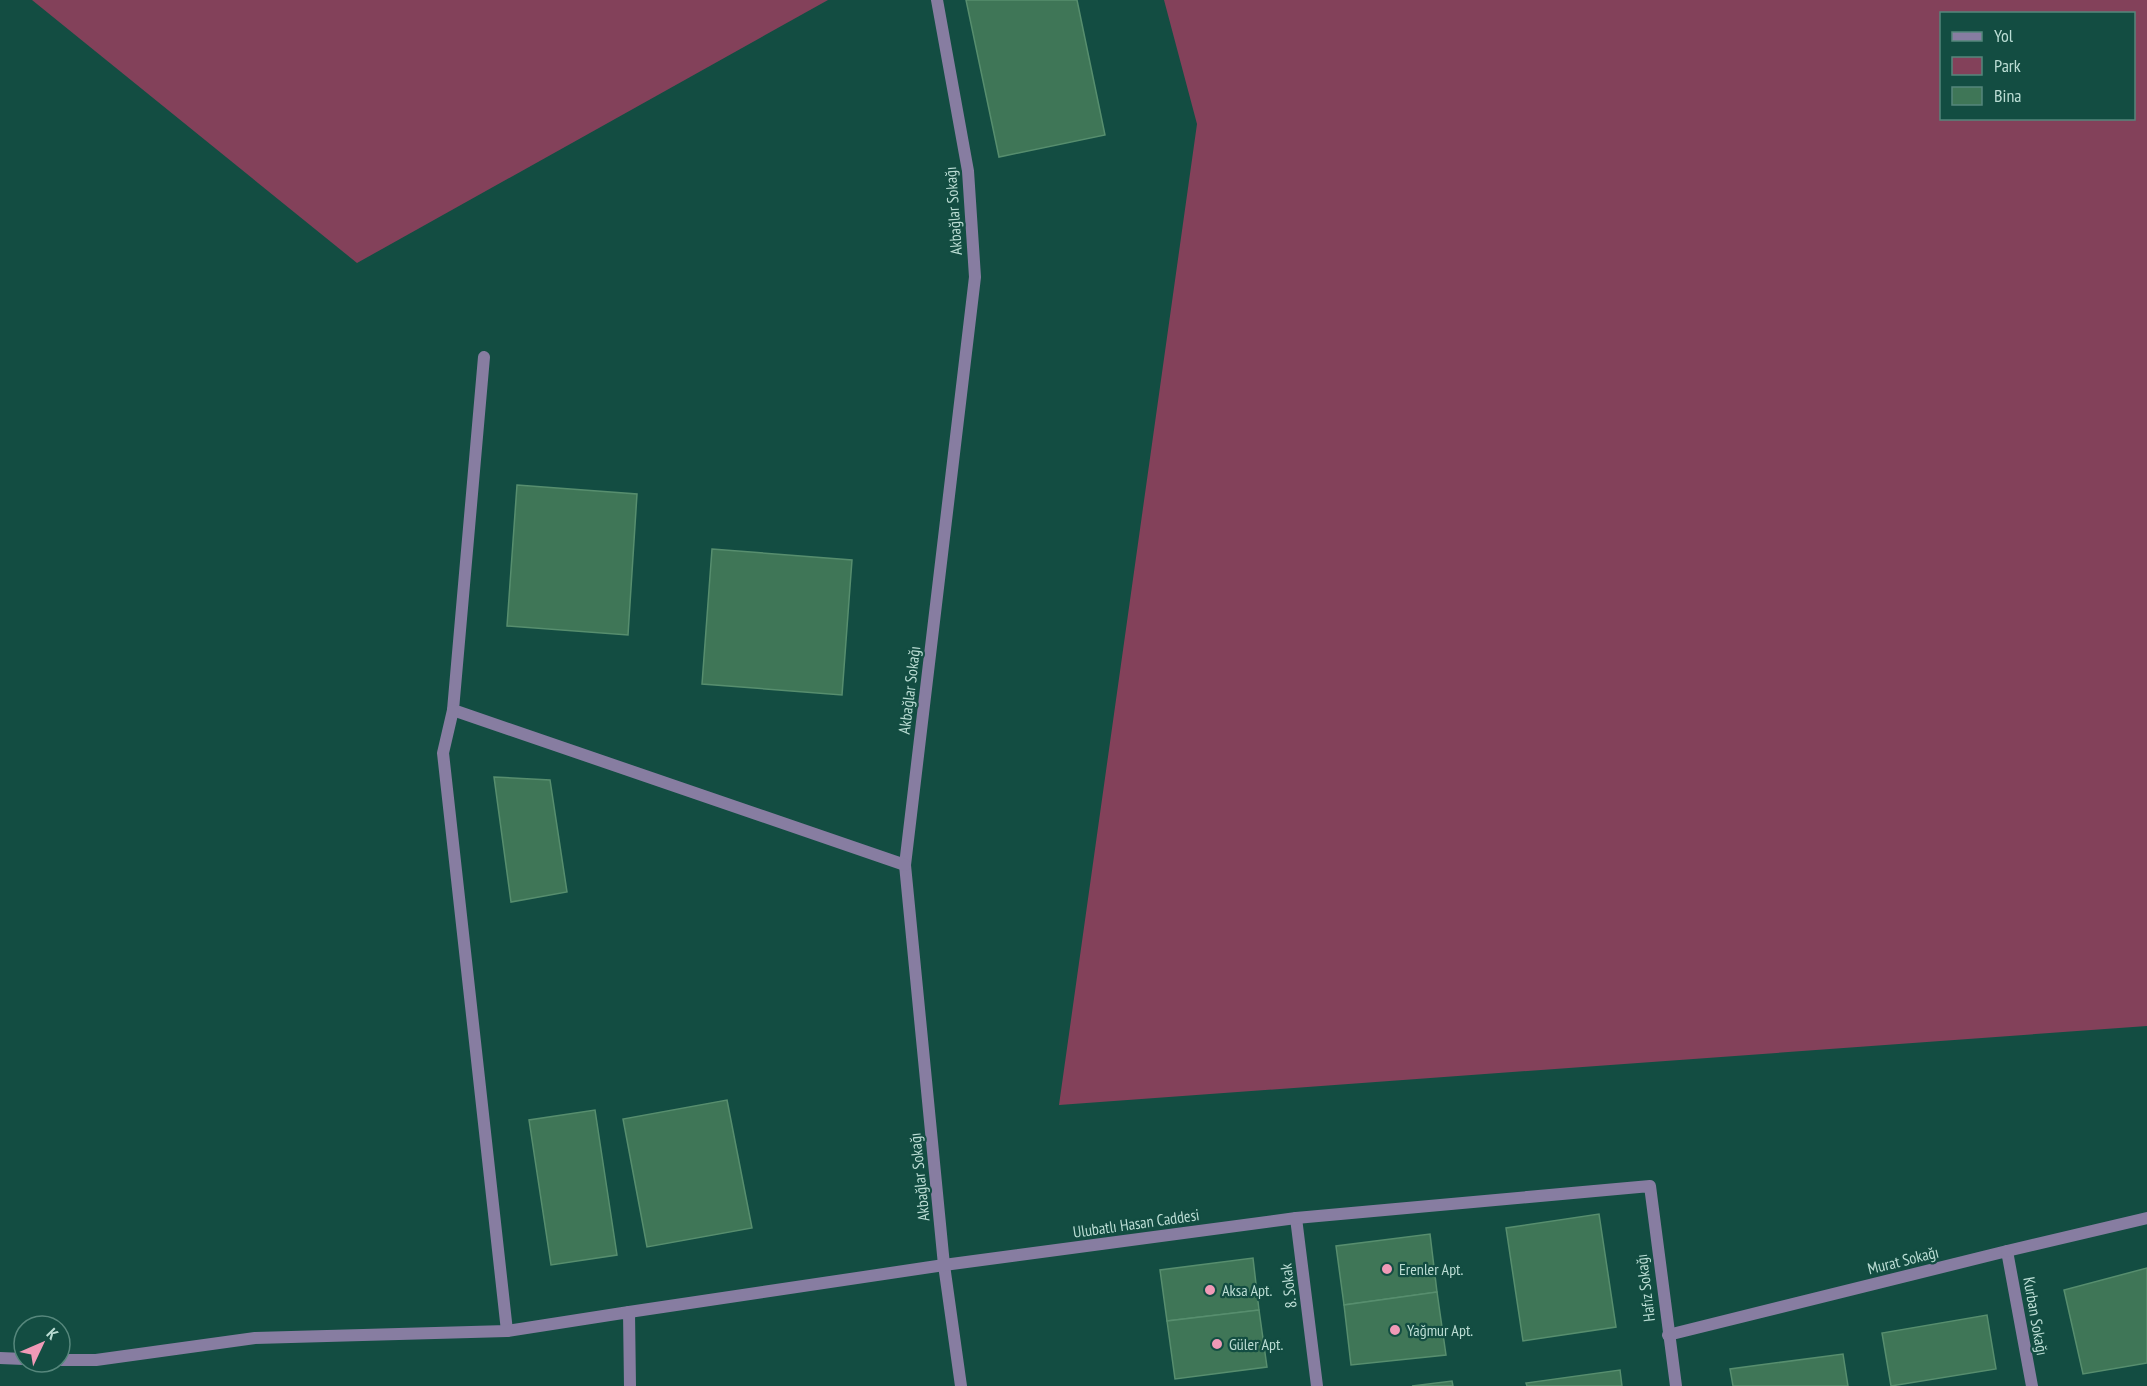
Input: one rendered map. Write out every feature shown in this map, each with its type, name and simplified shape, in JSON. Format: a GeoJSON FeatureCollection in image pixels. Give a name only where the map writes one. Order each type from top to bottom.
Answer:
{"type":"FeatureCollection","features":[{"type":"Feature","properties":{"kind":"street","name":"Akbağlar Sokağı"},"geometry":{"type":"LineString","coordinates":[[937,0],[968,171],[975,277],[905,865],[944,1265],[961,1386]]}},
{"type":"Feature","properties":{"kind":"street"},"geometry":{"type":"LineString","coordinates":[[484,357],[453,710],[443,753],[507,1331]]}},
{"type":"Feature","properties":{"kind":"street"},"geometry":{"type":"LineString","coordinates":[[453,710],[905,865]]}},
{"type":"Feature","properties":{"kind":"street","name":"Ulubatlı Hasan Caddesi"},"geometry":{"type":"LineString","coordinates":[[72,1359],[96,1360],[255,1338],[507,1331],[944,1265],[1296,1218],[1650,1186]]}},
{"type":"Feature","properties":{"kind":"street","name":"Hafız Sokağı"},"geometry":{"type":"LineString","coordinates":[[1650,1186],[1676,1386]]}},
{"type":"Feature","properties":{"kind":"street","name":"8. Sokak"},"geometry":{"type":"LineString","coordinates":[[1296,1218],[1317,1386]]}},
{"type":"Feature","properties":{"kind":"street","name":"Murat Sokağı"},"geometry":{"type":"LineString","coordinates":[[1668,1335],[2147,1218]]}},
{"type":"Feature","properties":{"kind":"street","name":"Kurban Sokağı"},"geometry":{"type":"LineString","coordinates":[[2007,1251],[2032,1386]]}},
{"type":"Feature","properties":{"kind":"street"},"geometry":{"type":"LineString","coordinates":[[629,1312],[630,1386]]}},
{"type":"Feature","properties":{"kind":"green space"},"geometry":{"type":"Polygon","coordinates":[[[32,0],[828,0],[357,263],[32,0]]]}},
{"type":"Feature","properties":{"kind":"green space"},"geometry":{"type":"Polygon","coordinates":[[[1164,0],[2147,0],[2147,1026],[1059,1105],[1197,124],[1164,0]]]}},
{"type":"Feature","properties":{"kind":"building"},"geometry":{"type":"Polygon","coordinates":[[[966,0],[1077,0],[1105,135],[999,157],[966,0]]]}},
{"type":"Feature","properties":{"kind":"building"},"geometry":{"type":"Polygon","coordinates":[[[517,485],[637,494],[628,635],[507,626],[517,485]]]}},
{"type":"Feature","properties":{"kind":"building"},"geometry":{"type":"Polygon","coordinates":[[[712,549],[852,560],[842,695],[702,684],[712,549]]]}},
{"type":"Feature","properties":{"kind":"building"},"geometry":{"type":"Polygon","coordinates":[[[494,777],[550,780],[567,892],[511,902],[494,777]]]}},
{"type":"Feature","properties":{"kind":"building"},"geometry":{"type":"Polygon","coordinates":[[[727,1100],[752,1228],[647,1247],[623,1119],[727,1100]]]}},
{"type":"Feature","properties":{"kind":"building"},"geometry":{"type":"Polygon","coordinates":[[[595,1110],[617,1255],[551,1265],[529,1120],[595,1110]]]}},
{"type":"Feature","properties":{"kind":"building"},"geometry":{"type":"Polygon","coordinates":[[[1599,1214],[1616,1327],[1523,1341],[1506,1228],[1599,1214]]]}},
{"type":"Feature","properties":{"kind":"building","name":"Erenler Apt."},"geometry":{"type":"Polygon","coordinates":[[[1430,1234],[1437,1292],[1344,1305],[1336,1246],[1430,1234]]]}},
{"type":"Feature","properties":{"kind":"building","name":"Aksa Apt."},"geometry":{"type":"Polygon","coordinates":[[[1253,1258],[1259,1310],[1167,1321],[1160,1270],[1253,1258]]]}},
{"type":"Feature","properties":{"kind":"building"},"geometry":{"type":"Polygon","coordinates":[[[2147,1268],[2147,1363],[2083,1374],[2064,1290],[2147,1268]]]}},
{"type":"Feature","properties":{"kind":"building","name":"Yağmur Apt."},"geometry":{"type":"Polygon","coordinates":[[[1437,1292],[1446,1355],[1351,1365],[1344,1305],[1437,1292]]]}},
{"type":"Feature","properties":{"kind":"building","name":"Güler Apt."},"geometry":{"type":"Polygon","coordinates":[[[1259,1310],[1267,1367],[1175,1379],[1167,1321],[1259,1310]]]}},
{"type":"Feature","properties":{"kind":"building"},"geometry":{"type":"Polygon","coordinates":[[[1987,1315],[1996,1369],[1891,1386],[1882,1333],[1987,1315]]]}},
{"type":"Feature","properties":{"kind":"building"},"geometry":{"type":"Polygon","coordinates":[[[1843,1354],[1848,1386],[1733,1386],[1730,1369],[1843,1354]]]}},
{"type":"Feature","properties":{"kind":"building"},"geometry":{"type":"Polygon","coordinates":[[[1620,1370],[1622,1386],[1527,1386],[1526,1383],[1620,1370]]]}},
{"type":"Feature","properties":{"kind":"building"},"geometry":{"type":"Polygon","coordinates":[[[1452,1381],[1453,1386],[1412,1386],[1452,1381]]]}},
{"type":"Feature","properties":{"kind":"place","name":"Erenler Apt."},"geometry":{"type":"Point","coordinates":[1387,1269]}},
{"type":"Feature","properties":{"kind":"place","name":"Aksa Apt."},"geometry":{"type":"Point","coordinates":[1210,1290]}},
{"type":"Feature","properties":{"kind":"place","name":"Yağmur Apt."},"geometry":{"type":"Point","coordinates":[1395,1330]}},
{"type":"Feature","properties":{"kind":"place","name":"Güler Apt."},"geometry":{"type":"Point","coordinates":[1217,1344]}}]}
